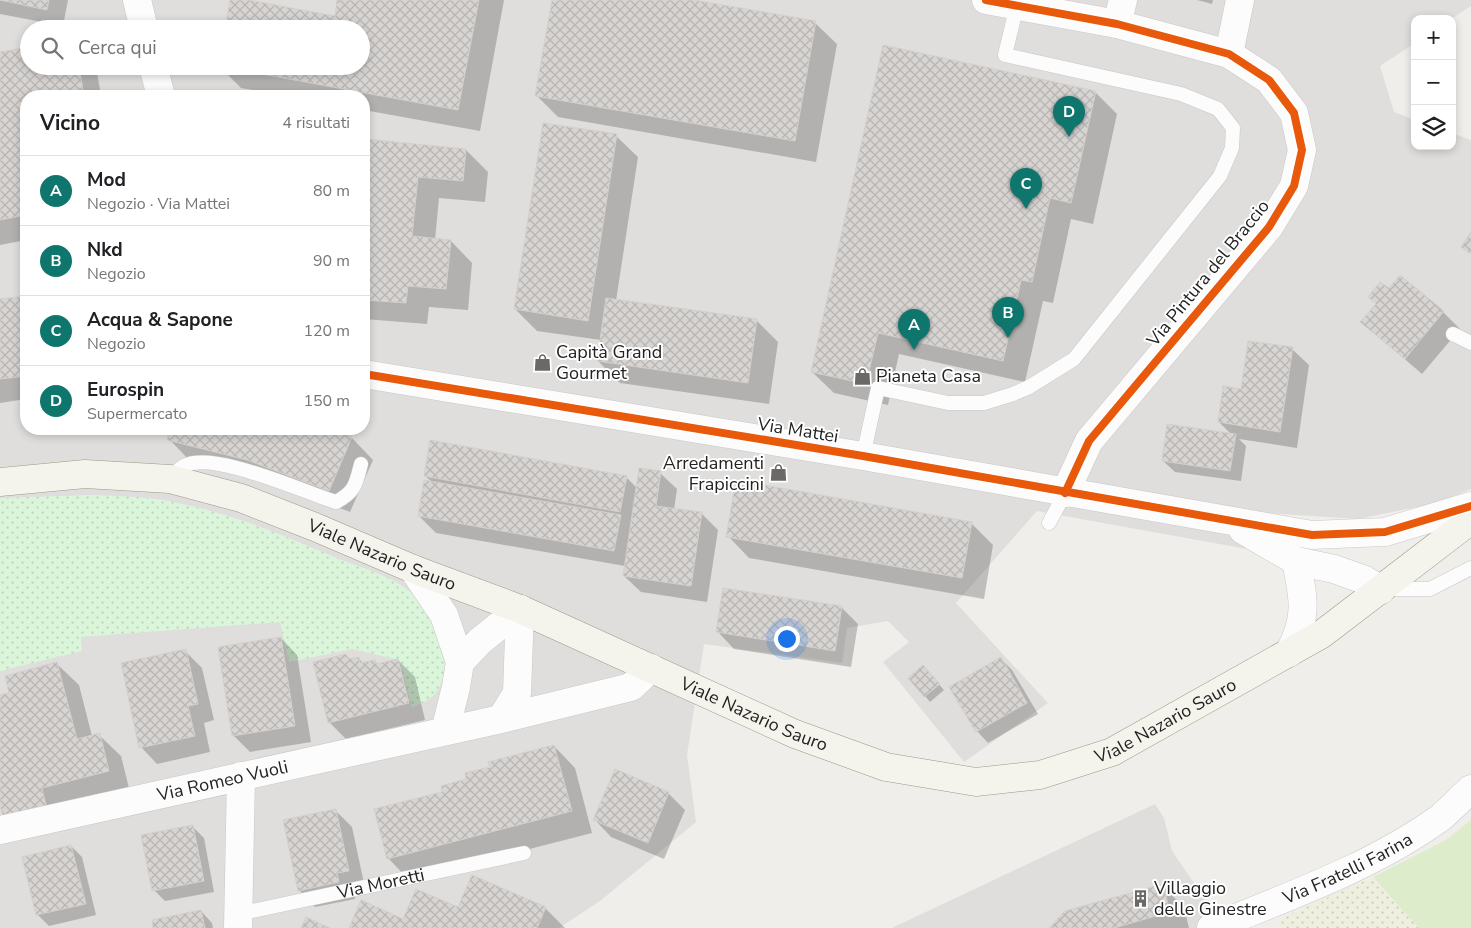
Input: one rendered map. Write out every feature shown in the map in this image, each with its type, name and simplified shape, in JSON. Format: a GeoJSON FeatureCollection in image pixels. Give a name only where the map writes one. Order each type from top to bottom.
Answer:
{"type":"FeatureCollection","features":[{"type":"Feature","properties":{"kind":"main road","name":"Viale Nazario Sauro"},"geometry":{"type":"LineString","coordinates":[[0,482],[86,474],[170,479],[240,498],[315,527],[413,569],[520,609],[795,734],[886,767],[976,782],[1040,775],[1112,752],[1322,634],[1471,520]]}},
{"type":"Feature","properties":{"kind":"street"},"geometry":{"type":"LineString","coordinates":[[136,0],[142,20]]}},
{"type":"Feature","properties":{"kind":"street","name":"Via Pintura del Braccio"},"geometry":{"type":"LineString","coordinates":[[988,0],[1017,5],[1120,12],[1229,54],[1269,80],[1294,113],[1302,150],[1294,186],[1269,226],[1089,441],[1065,493]]}},
{"type":"Feature","properties":{"kind":"street"},"geometry":{"type":"LineString","coordinates":[[1229,54],[1240,0]]}},
{"type":"Feature","properties":{"kind":"street"},"geometry":{"type":"LineString","coordinates":[[155,75],[159,90]]}},
{"type":"Feature","properties":{"kind":"street","name":"Via Mattei"},"geometry":{"type":"LineString","coordinates":[[370,375],[863,456],[1312,536],[1385,532],[1471,506]]}},
{"type":"Feature","properties":{"kind":"street"},"geometry":{"type":"LineString","coordinates":[[1226,520],[1296,561],[1334,569],[1365,580],[1381,590]]}},
{"type":"Feature","properties":{"kind":"street"},"geometry":{"type":"LineString","coordinates":[[1288,653],[1298,635],[1304,602],[1296,561]]}},
{"type":"Feature","properties":{"kind":"street"},"geometry":{"type":"LineString","coordinates":[[413,569],[444,615],[460,662],[456,688],[445,731]]}},
{"type":"Feature","properties":{"kind":"street"},"geometry":{"type":"LineString","coordinates":[[460,662],[480,641],[520,609]]}},
{"type":"Feature","properties":{"kind":"street"},"geometry":{"type":"LineString","coordinates":[[501,719],[517,693],[520,609]]}},
{"type":"Feature","properties":{"kind":"street","name":"Via Romeo Vuoli"},"geometry":{"type":"LineString","coordinates":[[0,830],[501,719],[631,687],[652,668]]}},
{"type":"Feature","properties":{"kind":"street","name":"Via Moretti"},"geometry":{"type":"LineString","coordinates":[[238,921],[241,776]]}},
{"type":"Feature","properties":{"kind":"street","name":"Via Fratelli Farina"},"geometry":{"type":"LineString","coordinates":[[1211,928],[1248,921],[1408,839],[1442,816],[1471,789]]}},
{"type":"Feature","properties":{"kind":"lane"},"geometry":{"type":"LineString","coordinates":[[863,456],[878,388],[948,403],[984,402],[1013,394],[1029,387],[1074,359],[1220,176],[1232,148],[1233,128],[1218,109],[1181,94],[1005,55],[1017,5]]}},
{"type":"Feature","properties":{"kind":"lane"},"geometry":{"type":"LineString","coordinates":[[1453,334],[1471,343]]}},
{"type":"Feature","properties":{"kind":"lane"},"geometry":{"type":"LineString","coordinates":[[170,479],[184,465],[212,462],[244,469],[336,502],[349,495],[356,485],[361,464]]}},
{"type":"Feature","properties":{"kind":"lane"},"geometry":{"type":"LineString","coordinates":[[1049,523],[1065,493]]}},
{"type":"Feature","properties":{"kind":"lane"},"geometry":{"type":"LineString","coordinates":[[1381,590],[1430,588],[1471,568]]}},
{"type":"Feature","properties":{"kind":"lane","name":"Via Moretti"},"geometry":{"type":"LineString","coordinates":[[238,921],[524,853]]}},
{"type":"Feature","properties":{"kind":"shaded area"},"geometry":{"type":"Polygon","coordinates":[[[0,0],[1471,0],[1471,6],[1456,16],[1411,15],[1411,46],[1380,66],[1394,112],[1411,118],[1411,150],[1456,150],[1456,134],[1471,140],[1471,489],[1437,503],[1358,519],[1253,512],[1247,549],[1037,511],[956,603],[1048,703],[964,762],[883,662],[909,642],[888,621],[847,628],[842,663],[704,644],[687,755],[696,822],[600,901],[559,928],[0,928],[0,0]]]}},
{"type":"Feature","properties":{"kind":"shaded area"},"geometry":{"type":"Polygon","coordinates":[[[1155,804],[1164,818],[1172,851],[1227,928],[892,928],[1155,804]]]}},
{"type":"Feature","properties":{"kind":"green space"},"geometry":{"type":"Polygon","coordinates":[[[91,495],[163,500],[232,517],[375,572],[401,585],[415,596],[429,613],[443,644],[445,654],[444,672],[437,692],[427,700],[412,707],[399,660],[352,649],[289,662],[280,622],[81,637],[82,651],[0,671],[0,498],[91,495]]]}},
{"type":"Feature","properties":{"kind":"green space"},"geometry":{"type":"Polygon","coordinates":[[[1471,820],[1471,928],[1419,928],[1373,877],[1446,840],[1471,820]]]}},
{"type":"Feature","properties":{"kind":"green space"},"geometry":{"type":"Polygon","coordinates":[[[1373,877],[1419,928],[1282,928],[1277,920],[1373,877]]]}},
{"type":"Feature","properties":{"kind":"building"},"geometry":{"type":"Polygon","coordinates":[[[0,0],[49,0],[47,10],[0,0]]]}},
{"type":"Feature","properties":{"kind":"building"},"geometry":{"type":"Polygon","coordinates":[[[230,0],[248,0],[335,16],[337,0],[479,0],[458,110],[370,94],[370,90],[349,90],[267,75],[370,75],[370,20],[227,20],[230,0]]]}},
{"type":"Feature","properties":{"kind":"building"},"geometry":{"type":"Polygon","coordinates":[[[552,0],[694,0],[816,21],[795,141],[535,96],[552,0]]]}},
{"type":"Feature","properties":{"kind":"building"},"geometry":{"type":"Polygon","coordinates":[[[883,45],[1096,91],[1071,203],[1050,198],[1032,282],[1021,280],[1003,361],[878,333],[866,384],[811,372],[883,45]]]}},
{"type":"Feature","properties":{"kind":"building"},"geometry":{"type":"Polygon","coordinates":[[[20,49],[20,75],[80,75],[83,90],[20,90],[20,216],[0,220],[0,52],[20,49]]]}},
{"type":"Feature","properties":{"kind":"building"},"geometry":{"type":"Polygon","coordinates":[[[543,123],[617,134],[588,321],[514,309],[543,123]]]}},
{"type":"Feature","properties":{"kind":"building"},"geometry":{"type":"Polygon","coordinates":[[[370,140],[466,149],[463,181],[418,177],[412,236],[451,240],[446,289],[408,286],[406,303],[370,300],[370,140]]]}},
{"type":"Feature","properties":{"kind":"building"},"geometry":{"type":"Polygon","coordinates":[[[1471,232],[1471,254],[1461,247],[1471,232]]]}},
{"type":"Feature","properties":{"kind":"building"},"geometry":{"type":"Polygon","coordinates":[[[1400,275],[1444,311],[1405,359],[1360,322],[1376,304],[1368,297],[1380,282],[1389,288],[1400,275]]]}},
{"type":"Feature","properties":{"kind":"building"},"geometry":{"type":"Polygon","coordinates":[[[20,297],[20,377],[0,379],[0,299],[20,297]]]}},
{"type":"Feature","properties":{"kind":"building"},"geometry":{"type":"Polygon","coordinates":[[[606,298],[757,319],[748,383],[597,361],[606,298]]]}},
{"type":"Feature","properties":{"kind":"building"},"geometry":{"type":"Polygon","coordinates":[[[1248,341],[1293,347],[1280,432],[1218,422],[1223,386],[1241,389],[1248,341]]]}},
{"type":"Feature","properties":{"kind":"building"},"geometry":{"type":"Polygon","coordinates":[[[1167,424],[1236,434],[1230,471],[1162,461],[1167,424]]]}},
{"type":"Feature","properties":{"kind":"building"},"geometry":{"type":"Polygon","coordinates":[[[168,435],[347,435],[352,437],[329,491],[247,460],[167,440],[168,435]]]}},
{"type":"Feature","properties":{"kind":"building"},"geometry":{"type":"Polygon","coordinates":[[[430,440],[627,476],[620,512],[424,476],[430,440]]]}},
{"type":"Feature","properties":{"kind":"building"},"geometry":{"type":"Polygon","coordinates":[[[639,468],[661,471],[656,506],[702,512],[691,586],[623,576],[639,468]]]}},
{"type":"Feature","properties":{"kind":"building"},"geometry":{"type":"Polygon","coordinates":[[[424,480],[621,515],[614,551],[418,516],[424,480]]]}},
{"type":"Feature","properties":{"kind":"building"},"geometry":{"type":"Polygon","coordinates":[[[736,480],[972,522],[962,578],[726,537],[736,480]]]}},
{"type":"Feature","properties":{"kind":"building"},"geometry":{"type":"Polygon","coordinates":[[[723,588],[842,606],[835,651],[716,632],[723,588]]]}},
{"type":"Feature","properties":{"kind":"building"},"geometry":{"type":"Polygon","coordinates":[[[281,637],[295,726],[232,736],[218,647],[281,637]]]}},
{"type":"Feature","properties":{"kind":"building"},"geometry":{"type":"Polygon","coordinates":[[[186,649],[198,704],[188,706],[195,736],[139,748],[121,663],[186,649]]]}},
{"type":"Feature","properties":{"kind":"building"},"geometry":{"type":"Polygon","coordinates":[[[346,654],[348,659],[359,657],[360,663],[375,660],[376,664],[398,659],[409,703],[328,723],[313,662],[346,654]]]}},
{"type":"Feature","properties":{"kind":"building"},"geometry":{"type":"Polygon","coordinates":[[[1001,657],[1027,703],[976,732],[949,687],[1001,657]]]}},
{"type":"Feature","properties":{"kind":"building"},"geometry":{"type":"Polygon","coordinates":[[[57,662],[77,739],[100,733],[109,771],[42,788],[46,805],[3,816],[0,806],[0,695],[9,693],[5,676],[57,662]]]}},
{"type":"Feature","properties":{"kind":"building"},"geometry":{"type":"Polygon","coordinates":[[[923,665],[940,684],[924,697],[908,678],[923,665]]]}},
{"type":"Feature","properties":{"kind":"building"},"geometry":{"type":"Polygon","coordinates":[[[554,745],[572,811],[387,859],[374,809],[442,792],[441,786],[466,779],[465,773],[490,767],[488,762],[554,745]]]}},
{"type":"Feature","properties":{"kind":"building"},"geometry":{"type":"Polygon","coordinates":[[[615,769],[669,792],[648,843],[593,820],[615,769]]]}},
{"type":"Feature","properties":{"kind":"building"},"geometry":{"type":"Polygon","coordinates":[[[336,809],[349,871],[337,873],[339,882],[298,891],[283,820],[336,809]]]}},
{"type":"Feature","properties":{"kind":"building"},"geometry":{"type":"Polygon","coordinates":[[[193,825],[204,881],[152,891],[141,835],[193,825]]]}},
{"type":"Feature","properties":{"kind":"building"},"geometry":{"type":"Polygon","coordinates":[[[71,845],[86,904],[36,915],[22,857],[71,845]]]}},
{"type":"Feature","properties":{"kind":"building"},"geometry":{"type":"Polygon","coordinates":[[[472,875],[546,907],[537,928],[349,928],[361,900],[403,919],[416,889],[458,907],[472,875]]]}},
{"type":"Feature","properties":{"kind":"building","name":"Villaggio delle Ginestre"},"geometry":{"type":"Polygon","coordinates":[[[1163,884],[1170,912],[1114,928],[1049,928],[1065,911],[1163,884]]]}},
{"type":"Feature","properties":{"kind":"building"},"geometry":{"type":"Polygon","coordinates":[[[201,910],[205,928],[153,928],[152,920],[201,910]]]}},
{"type":"Feature","properties":{"kind":"building"},"geometry":{"type":"Polygon","coordinates":[[[306,917],[330,928],[301,928],[306,917]]]}},
{"type":"Feature","properties":{"kind":"cycle path"},"geometry":{"type":"LineString","coordinates":[[986,0],[1117,24],[1229,54],[1269,80],[1294,113],[1302,150],[1294,186],[1269,227],[1089,441],[1065,493]]}},
{"type":"Feature","properties":{"kind":"cycle path"},"geometry":{"type":"LineString","coordinates":[[370,375],[863,456],[1312,535],[1385,532],[1471,506]]}},
{"type":"Feature","properties":{"kind":"place","name":"Eurospin"},"geometry":{"type":"Point","coordinates":[1069,137]}},
{"type":"Feature","properties":{"kind":"place","name":"Acqua & Sapone"},"geometry":{"type":"Point","coordinates":[1026,209]}},
{"type":"Feature","properties":{"kind":"place","name":"Nkd"},"geometry":{"type":"Point","coordinates":[1008,338]}},
{"type":"Feature","properties":{"kind":"place","name":"Mod"},"geometry":{"type":"Point","coordinates":[914,350]}},
{"type":"Feature","properties":{"kind":"place","name":"Capità Grand Gourmet"},"geometry":{"type":"Point","coordinates":[542,362]}},
{"type":"Feature","properties":{"kind":"place","name":"Pianeta Casa"},"geometry":{"type":"Point","coordinates":[862,376]}},
{"type":"Feature","properties":{"kind":"place","name":"Arredamenti Frapiccini"},"geometry":{"type":"Point","coordinates":[778,473]}},
{"type":"Feature","properties":{"kind":"place","name":"Villaggio delle Ginestre"},"geometry":{"type":"Point","coordinates":[1140,898]}}]}
